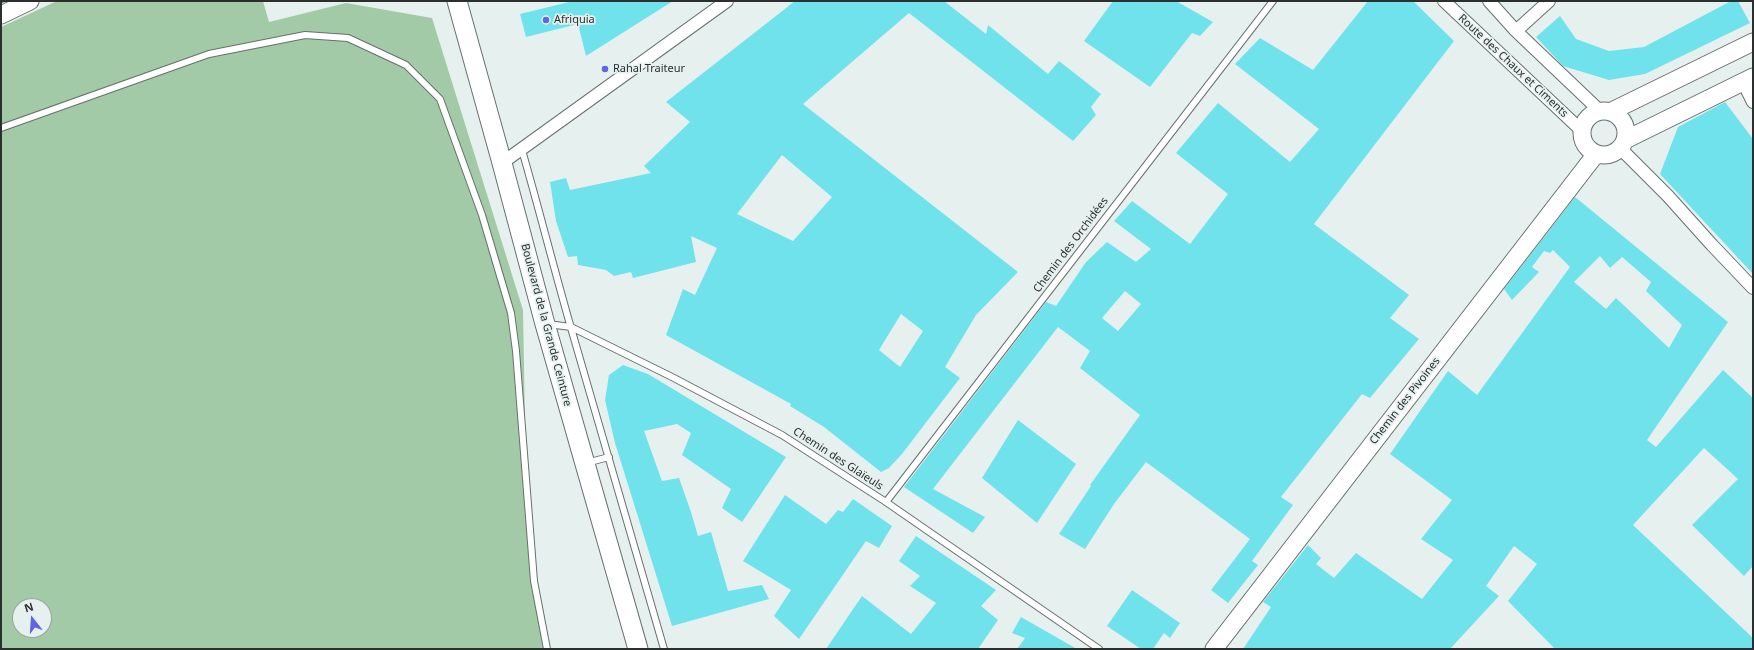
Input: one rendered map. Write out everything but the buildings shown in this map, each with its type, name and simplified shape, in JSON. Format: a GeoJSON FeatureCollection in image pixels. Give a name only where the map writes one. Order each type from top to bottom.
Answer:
{"type":"FeatureCollection","features":[{"type":"Feature","properties":{"kind":"main road","name":"Boulevard de la Grande Ceinture"},"geometry":{"type":"LineString","coordinates":[[456,1],[502,163],[545,324],[638,649]]}},
{"type":"Feature","properties":{"kind":"street"},"geometry":{"type":"LineString","coordinates":[[1,15],[30,1]]}},
{"type":"Feature","properties":{"kind":"street"},"geometry":{"type":"LineString","coordinates":[[502,163],[726,1]]}},
{"type":"Feature","properties":{"kind":"street","name":"Route des Chaux et Ciments"},"geometry":{"type":"LineString","coordinates":[[1444,1],[1582,131]]}},
{"type":"Feature","properties":{"kind":"street"},"geometry":{"type":"LineString","coordinates":[[1489,1],[1516,31],[1605,112],[1616,114],[1625,126],[1622,144]]}},
{"type":"Feature","properties":{"kind":"street"},"geometry":{"type":"LineString","coordinates":[[1516,31],[1549,1]]}},
{"type":"Feature","properties":{"kind":"street"},"geometry":{"type":"LineString","coordinates":[[1753,42],[1605,112],[1588,118],[1582,131],[1585,145],[1596,154],[1609,154],[1622,144],[1748,79],[1753,102]]}},
{"type":"Feature","properties":{"kind":"street"},"geometry":{"type":"LineString","coordinates":[[1622,144],[1712,245],[1753,288]]}},
{"type":"Feature","properties":{"kind":"street","name":"Chemin des Pivoines"},"geometry":{"type":"LineString","coordinates":[[1214,649],[1596,154]]}},
{"type":"Feature","properties":{"kind":"lane","name":"Chemin des Orchidées"},"geometry":{"type":"LineString","coordinates":[[886,502],[1273,1]]}},
{"type":"Feature","properties":{"kind":"lane"},"geometry":{"type":"LineString","coordinates":[[1,128],[209,54],[305,35],[348,38],[406,65],[440,99],[482,215],[511,313],[517,358],[534,581],[547,649]]}},
{"type":"Feature","properties":{"kind":"lane"},"geometry":{"type":"LineString","coordinates":[[522,150],[571,328],[664,649]]}},
{"type":"Feature","properties":{"kind":"lane","name":"Chemin des Glaïeuls"},"geometry":{"type":"LineString","coordinates":[[545,324],[571,328],[668,375],[782,435],[886,502],[1099,649]]}},
{"type":"Feature","properties":{"kind":"lane"},"geometry":{"type":"LineString","coordinates":[[585,463],[609,457]]}},
{"type":"Feature","properties":{"kind":"green space"},"geometry":{"type":"Polygon","coordinates":[[[57,1],[263,1],[269,22],[346,3],[432,18],[523,310],[527,534],[544,649],[1,649],[1,27],[57,1]]]}},
{"type":"Feature","properties":{"kind":"tram line"},"geometry":{"type":"LineString","coordinates":[[1,3],[6,1]]}},
{"type":"Feature","properties":{"kind":"place","name":"Afriquia"},"geometry":{"type":"Point","coordinates":[546,20]}},
{"type":"Feature","properties":{"kind":"place","name":"Rahal Traiteur"},"geometry":{"type":"Point","coordinates":[605,69]}}]}
